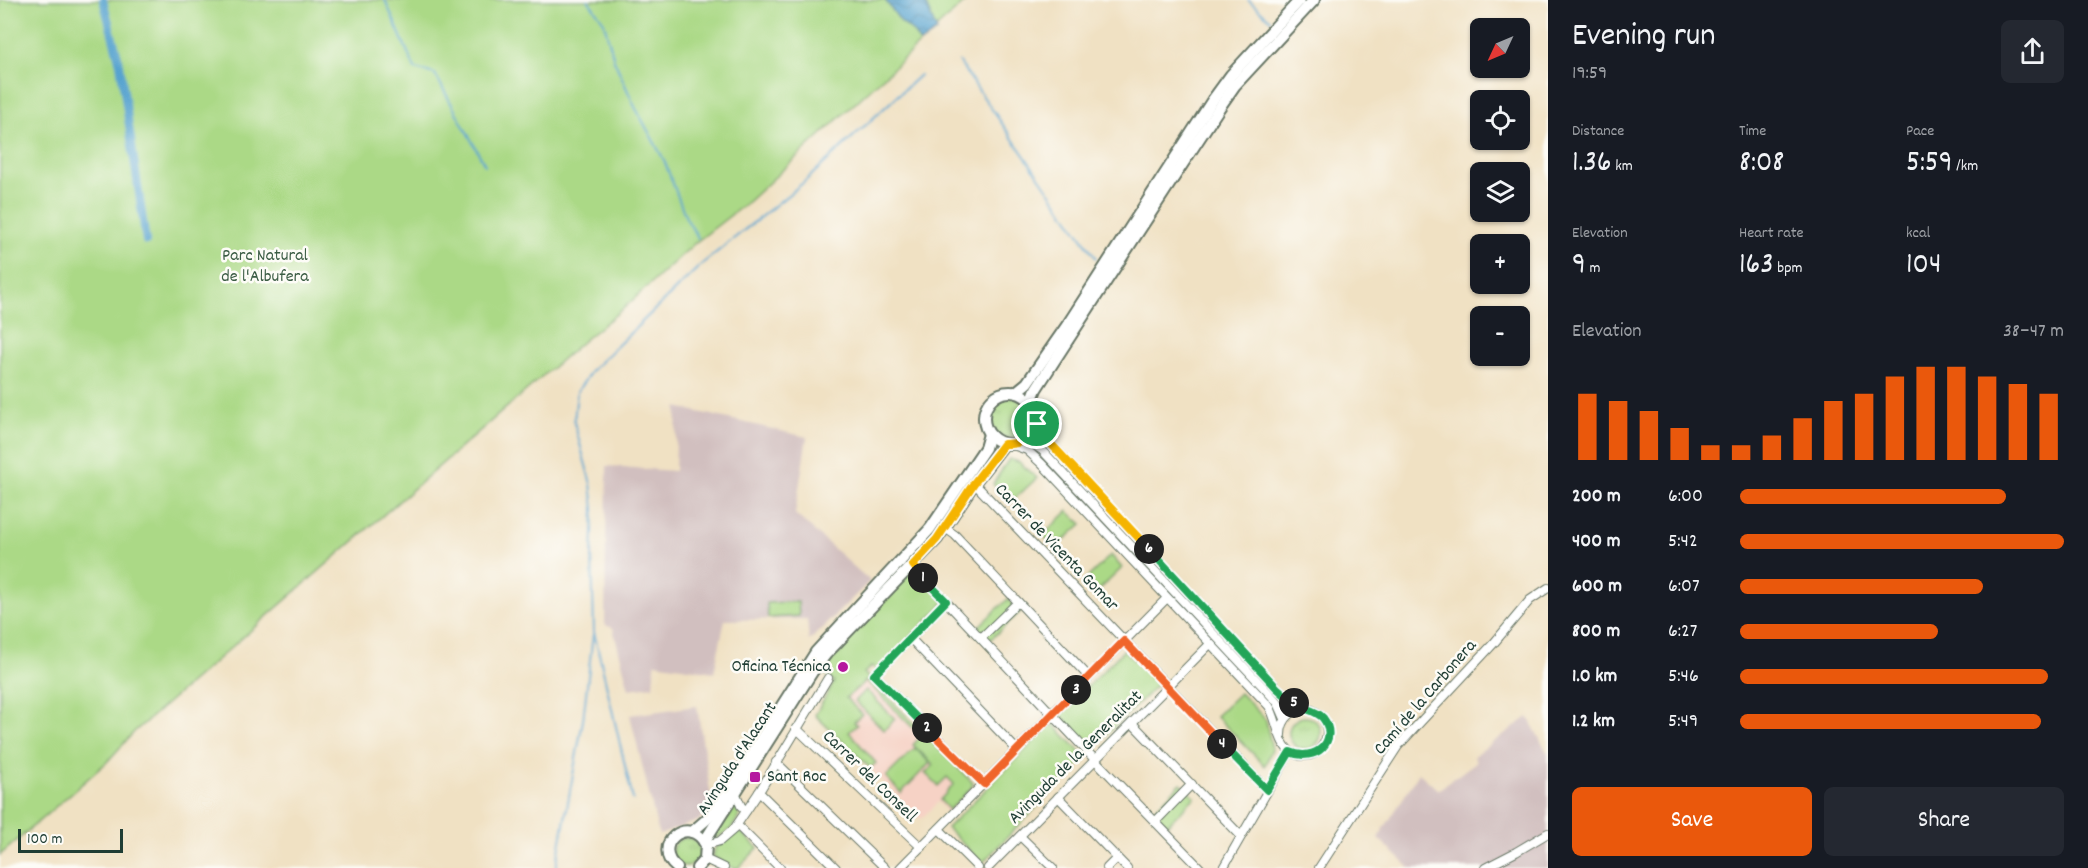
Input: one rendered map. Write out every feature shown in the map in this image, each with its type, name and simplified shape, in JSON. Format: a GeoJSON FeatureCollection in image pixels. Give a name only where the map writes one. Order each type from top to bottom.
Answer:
{"type":"FeatureCollection","features":[{"type":"Feature","properties":{"kind":"main road"},"geometry":{"type":"LineString","coordinates":[[1016,392],[1027,383],[1068,324],[1212,101],[1232,75],[1300,0]]}},
{"type":"Feature","properties":{"kind":"main road"},"geometry":{"type":"LineString","coordinates":[[1031,402],[1058,355],[1235,85],[1314,0]]}},
{"type":"Feature","properties":{"kind":"main road"},"geometry":{"type":"LineString","coordinates":[[1016,392],[1031,402],[1036,410],[1037,424],[1030,437],[1014,443],[995,440],[989,434],[984,416],[991,400],[998,394],[1016,392]]}},
{"type":"Feature","properties":{"kind":"main road","name":"Avinguda d'Alacant"},"geometry":{"type":"LineString","coordinates":[[666,863],[667,846],[674,836],[686,831],[692,832],[720,803],[816,652],[930,529],[985,448],[989,434]]}},
{"type":"Feature","properties":{"kind":"main road","name":"Avinguda d'Alacant"},"geometry":{"type":"LineString","coordinates":[[705,843],[812,672],[826,654],[937,539],[974,483],[1014,443]]}},
{"type":"Feature","properties":{"kind":"main road"},"geometry":{"type":"LineString","coordinates":[[692,832],[705,843],[700,865]]}},
{"type":"Feature","properties":{"kind":"main road"},"geometry":{"type":"LineString","coordinates":[[666,863],[677,868]]}},
{"type":"Feature","properties":{"kind":"street"},"geometry":{"type":"LineString","coordinates":[[1037,424],[1052,445],[1277,688],[1302,709]]}},
{"type":"Feature","properties":{"kind":"street"},"geometry":{"type":"LineString","coordinates":[[1014,443],[1027,450],[1042,464],[1269,706],[1274,713],[1284,746],[1290,752],[1310,756],[1322,748],[1326,742],[1327,727],[1324,720],[1312,710],[1302,709],[1285,719],[1281,735]]}},
{"type":"Feature","properties":{"kind":"street"},"geometry":{"type":"LineString","coordinates":[[1014,443],[1035,445],[1042,450],[1275,700],[1285,719]]}},
{"type":"Feature","properties":{"kind":"street","name":"Carrer de Vicenta Gomar"},"geometry":{"type":"LineString","coordinates":[[974,483],[1267,790]]}},
{"type":"Feature","properties":{"kind":"street"},"geometry":{"type":"LineString","coordinates":[[945,528],[955,535],[1089,677]]}},
{"type":"Feature","properties":{"kind":"street"},"geometry":{"type":"LineString","coordinates":[[913,565],[1200,868]]}},
{"type":"Feature","properties":{"kind":"street","name":"Camí de la Carbonera"},"geometry":{"type":"LineString","coordinates":[[1319,868],[1398,746],[1494,643],[1530,600],[1548,588]]}},
{"type":"Feature","properties":{"kind":"street"},"geometry":{"type":"LineString","coordinates":[[900,868],[1167,598]]}},
{"type":"Feature","properties":{"kind":"street"},"geometry":{"type":"LineString","coordinates":[[946,601],[874,675],[984,784]]}},
{"type":"Feature","properties":{"kind":"street"},"geometry":{"type":"LineString","coordinates":[[981,638],[1018,602]]}},
{"type":"Feature","properties":{"kind":"street"},"geometry":{"type":"LineString","coordinates":[[910,638],[1017,750]]}},
{"type":"Feature","properties":{"kind":"street","name":"Avinguda de la Generalitat"},"geometry":{"type":"LineString","coordinates":[[988,868],[1210,644]]}},
{"type":"Feature","properties":{"kind":"street","name":"Avinguda d'Alacant"},"geometry":{"type":"LineString","coordinates":[[705,843],[720,841],[737,825],[828,678]]}},
{"type":"Feature","properties":{"kind":"street"},"geometry":{"type":"LineString","coordinates":[[1132,723],[1241,836]]}},
{"type":"Feature","properties":{"kind":"street","name":"Carrer del Consell"},"geometry":{"type":"LineString","coordinates":[[796,728],[921,847]]}},
{"type":"Feature","properties":{"kind":"street"},"geometry":{"type":"LineString","coordinates":[[1222,868],[1290,752]]}},
{"type":"Feature","properties":{"kind":"street"},"geometry":{"type":"LineString","coordinates":[[776,762],[885,868]]}},
{"type":"Feature","properties":{"kind":"street"},"geometry":{"type":"LineString","coordinates":[[1155,822],[1192,784]]}},
{"type":"Feature","properties":{"kind":"street"},"geometry":{"type":"LineString","coordinates":[[759,792],[836,868]]}},
{"type":"Feature","properties":{"kind":"street"},"geometry":{"type":"LineString","coordinates":[[736,794],[746,811]]}},
{"type":"Feature","properties":{"kind":"street"},"geometry":{"type":"LineString","coordinates":[[1058,797],[1127,868]]}},
{"type":"Feature","properties":{"kind":"street"},"geometry":{"type":"LineString","coordinates":[[737,825],[780,868]]}},
{"type":"Feature","properties":{"kind":"street"},"geometry":{"type":"LineString","coordinates":[[939,829],[978,868]]}},
{"type":"Feature","properties":{"kind":"street"},"geometry":{"type":"LineString","coordinates":[[1485,868],[1548,833]]}},
{"type":"Feature","properties":{"kind":"street"},"geometry":{"type":"LineString","coordinates":[[1020,836],[1053,868]]}},
{"type":"Feature","properties":{"kind":"street"},"geometry":{"type":"LineString","coordinates":[[1107,868],[1117,858]]}},
{"type":"Feature","properties":{"kind":"street"},"geometry":{"type":"LineString","coordinates":[[700,865],[723,868]]}},
{"type":"Feature","properties":{"kind":"shaded area"},"geometry":{"type":"Polygon","coordinates":[[[677,407],[807,437],[795,514],[870,581],[809,641],[807,619],[725,620],[714,672],[655,663],[653,686],[629,689],[613,628],[605,625],[607,466],[675,471],[677,407]]]}},
{"type":"Feature","properties":{"kind":"shaded area"},"geometry":{"type":"Polygon","coordinates":[[[858,666],[974,782],[973,789],[948,813],[938,802],[921,819],[815,715],[836,677],[858,666]]]}},
{"type":"Feature","properties":{"kind":"shaded area"},"geometry":{"type":"Polygon","coordinates":[[[697,706],[711,797],[700,820],[659,835],[630,715],[697,706]]]}},
{"type":"Feature","properties":{"kind":"shaded area"},"geometry":{"type":"Polygon","coordinates":[[[1528,717],[1548,754],[1548,868],[1410,868],[1378,838],[1419,773],[1438,790],[1476,762],[1474,756],[1528,717]]]}},
{"type":"Feature","properties":{"kind":"green space","name":"Parc Natural de l'Albufera"},"geometry":{"type":"Polygon","coordinates":[[[0,0],[967,0],[749,201],[695,243],[624,308],[583,341],[134,732],[107,762],[0,855],[0,0]]]}},
{"type":"Feature","properties":{"kind":"green space"},"geometry":{"type":"Polygon","coordinates":[[[1011,396],[1019,397],[1026,402],[1031,409],[1031,425],[1026,432],[1019,437],[1011,438],[1003,437],[996,432],[991,425],[990,417],[991,409],[996,402],[1003,397],[1011,396]]]}},
{"type":"Feature","properties":{"kind":"green space"},"geometry":{"type":"Polygon","coordinates":[[[1009,459],[1019,462],[1037,478],[1011,502],[993,484],[1009,459]]]}},
{"type":"Feature","properties":{"kind":"green space"},"geometry":{"type":"Polygon","coordinates":[[[1068,511],[1082,524],[1055,548],[1043,535],[1068,511]]]}},
{"type":"Feature","properties":{"kind":"green space"},"geometry":{"type":"Polygon","coordinates":[[[1111,555],[1122,568],[1097,592],[1085,580],[1111,555]]]}},
{"type":"Feature","properties":{"kind":"green space"},"geometry":{"type":"Polygon","coordinates":[[[913,565],[946,601],[878,671],[872,666],[864,673],[973,783],[971,788],[949,810],[940,800],[954,784],[947,777],[938,786],[925,773],[934,765],[913,745],[921,736],[866,681],[846,698],[862,714],[854,722],[857,725],[849,732],[876,763],[870,768],[815,715],[834,682],[824,673],[836,654],[839,654],[848,644],[842,638],[913,565]]]}},
{"type":"Feature","properties":{"kind":"green space"},"geometry":{"type":"Polygon","coordinates":[[[1008,599],[1020,612],[990,640],[978,627],[1008,599]]]}},
{"type":"Feature","properties":{"kind":"green space"},"geometry":{"type":"Polygon","coordinates":[[[798,602],[799,616],[768,618],[767,603],[798,602]]]}},
{"type":"Feature","properties":{"kind":"green space"},"geometry":{"type":"Polygon","coordinates":[[[1124,650],[1158,684],[1092,749],[1059,715],[1124,650]]]}},
{"type":"Feature","properties":{"kind":"green space"},"geometry":{"type":"Polygon","coordinates":[[[866,690],[895,719],[884,730],[855,701],[866,690]]]}},
{"type":"Feature","properties":{"kind":"green space"},"geometry":{"type":"Polygon","coordinates":[[[1240,693],[1266,720],[1272,749],[1265,766],[1216,716],[1240,693]]]}},
{"type":"Feature","properties":{"kind":"green space"},"geometry":{"type":"Polygon","coordinates":[[[1305,717],[1316,722],[1321,733],[1316,744],[1305,749],[1294,744],[1289,733],[1294,722],[1305,717]]]}},
{"type":"Feature","properties":{"kind":"green space"},"geometry":{"type":"Polygon","coordinates":[[[1052,723],[1086,757],[982,863],[947,828],[1052,723]]]}},
{"type":"Feature","properties":{"kind":"green space"},"geometry":{"type":"Polygon","coordinates":[[[915,748],[930,763],[901,793],[886,777],[915,748]]]}},
{"type":"Feature","properties":{"kind":"green space"},"geometry":{"type":"Polygon","coordinates":[[[1181,783],[1195,797],[1167,825],[1153,811],[1181,783]]]}},
{"type":"Feature","properties":{"kind":"green space"},"geometry":{"type":"Polygon","coordinates":[[[737,805],[739,817],[731,829],[710,842],[726,813],[728,818],[737,805]]]}},
{"type":"Feature","properties":{"kind":"green space"},"geometry":{"type":"Polygon","coordinates":[[[738,832],[758,848],[738,868],[733,868],[713,857],[715,848],[738,832]]]}},
{"type":"Feature","properties":{"kind":"green space"},"geometry":{"type":"Polygon","coordinates":[[[686,838],[696,842],[700,852],[696,862],[686,866],[676,862],[672,852],[676,842],[686,838]]]}},
{"type":"Feature","properties":{"kind":"water"},"geometry":{"type":"Polygon","coordinates":[[[885,0],[924,0],[937,31],[920,43],[885,0]]]}},
{"type":"Feature","properties":{"kind":"waterway"},"geometry":{"type":"LineString","coordinates":[[103,0],[120,64],[146,241]]}},
{"type":"Feature","properties":{"kind":"waterway"},"geometry":{"type":"LineString","coordinates":[[385,0],[415,69],[435,74],[485,165]]}},
{"type":"Feature","properties":{"kind":"waterway"},"geometry":{"type":"LineString","coordinates":[[588,0],[604,22],[614,60],[635,107],[664,160],[686,218],[698,238]]}},
{"type":"Feature","properties":{"kind":"waterway"},"geometry":{"type":"LineString","coordinates":[[1248,0],[1271,20]]}},
{"type":"Feature","properties":{"kind":"waterway"},"geometry":{"type":"LineString","coordinates":[[959,62],[1096,258]]}},
{"type":"Feature","properties":{"kind":"waterway"},"geometry":{"type":"LineString","coordinates":[[633,800],[594,632],[592,555],[594,509],[591,484],[574,422],[577,392],[592,370],[702,264],[803,183],[920,75]]}},
{"type":"Feature","properties":{"kind":"waterway"},"geometry":{"type":"LineString","coordinates":[[556,868],[583,720],[593,634]]}},
{"type":"Feature","properties":{"kind":"place","name":"Oficina Técnica"},"geometry":{"type":"Point","coordinates":[843,667]}},
{"type":"Feature","properties":{"kind":"place","name":"Sant Roc"},"geometry":{"type":"Point","coordinates":[755,777]}},
{"type":"Feature","properties":{"kind":"route"},"geometry":{"type":"LineString","coordinates":[[1037,424],[1052,445],[1277,688],[1302,709],[1312,710],[1324,720],[1328,734],[1322,748],[1310,756],[1290,752],[1267,790],[1124,641],[984,784],[875,677],[874,675],[946,601],[913,565],[937,539],[974,483],[1004,444],[1013,445],[1022,442],[1030,437],[1037,424]]}}]}
